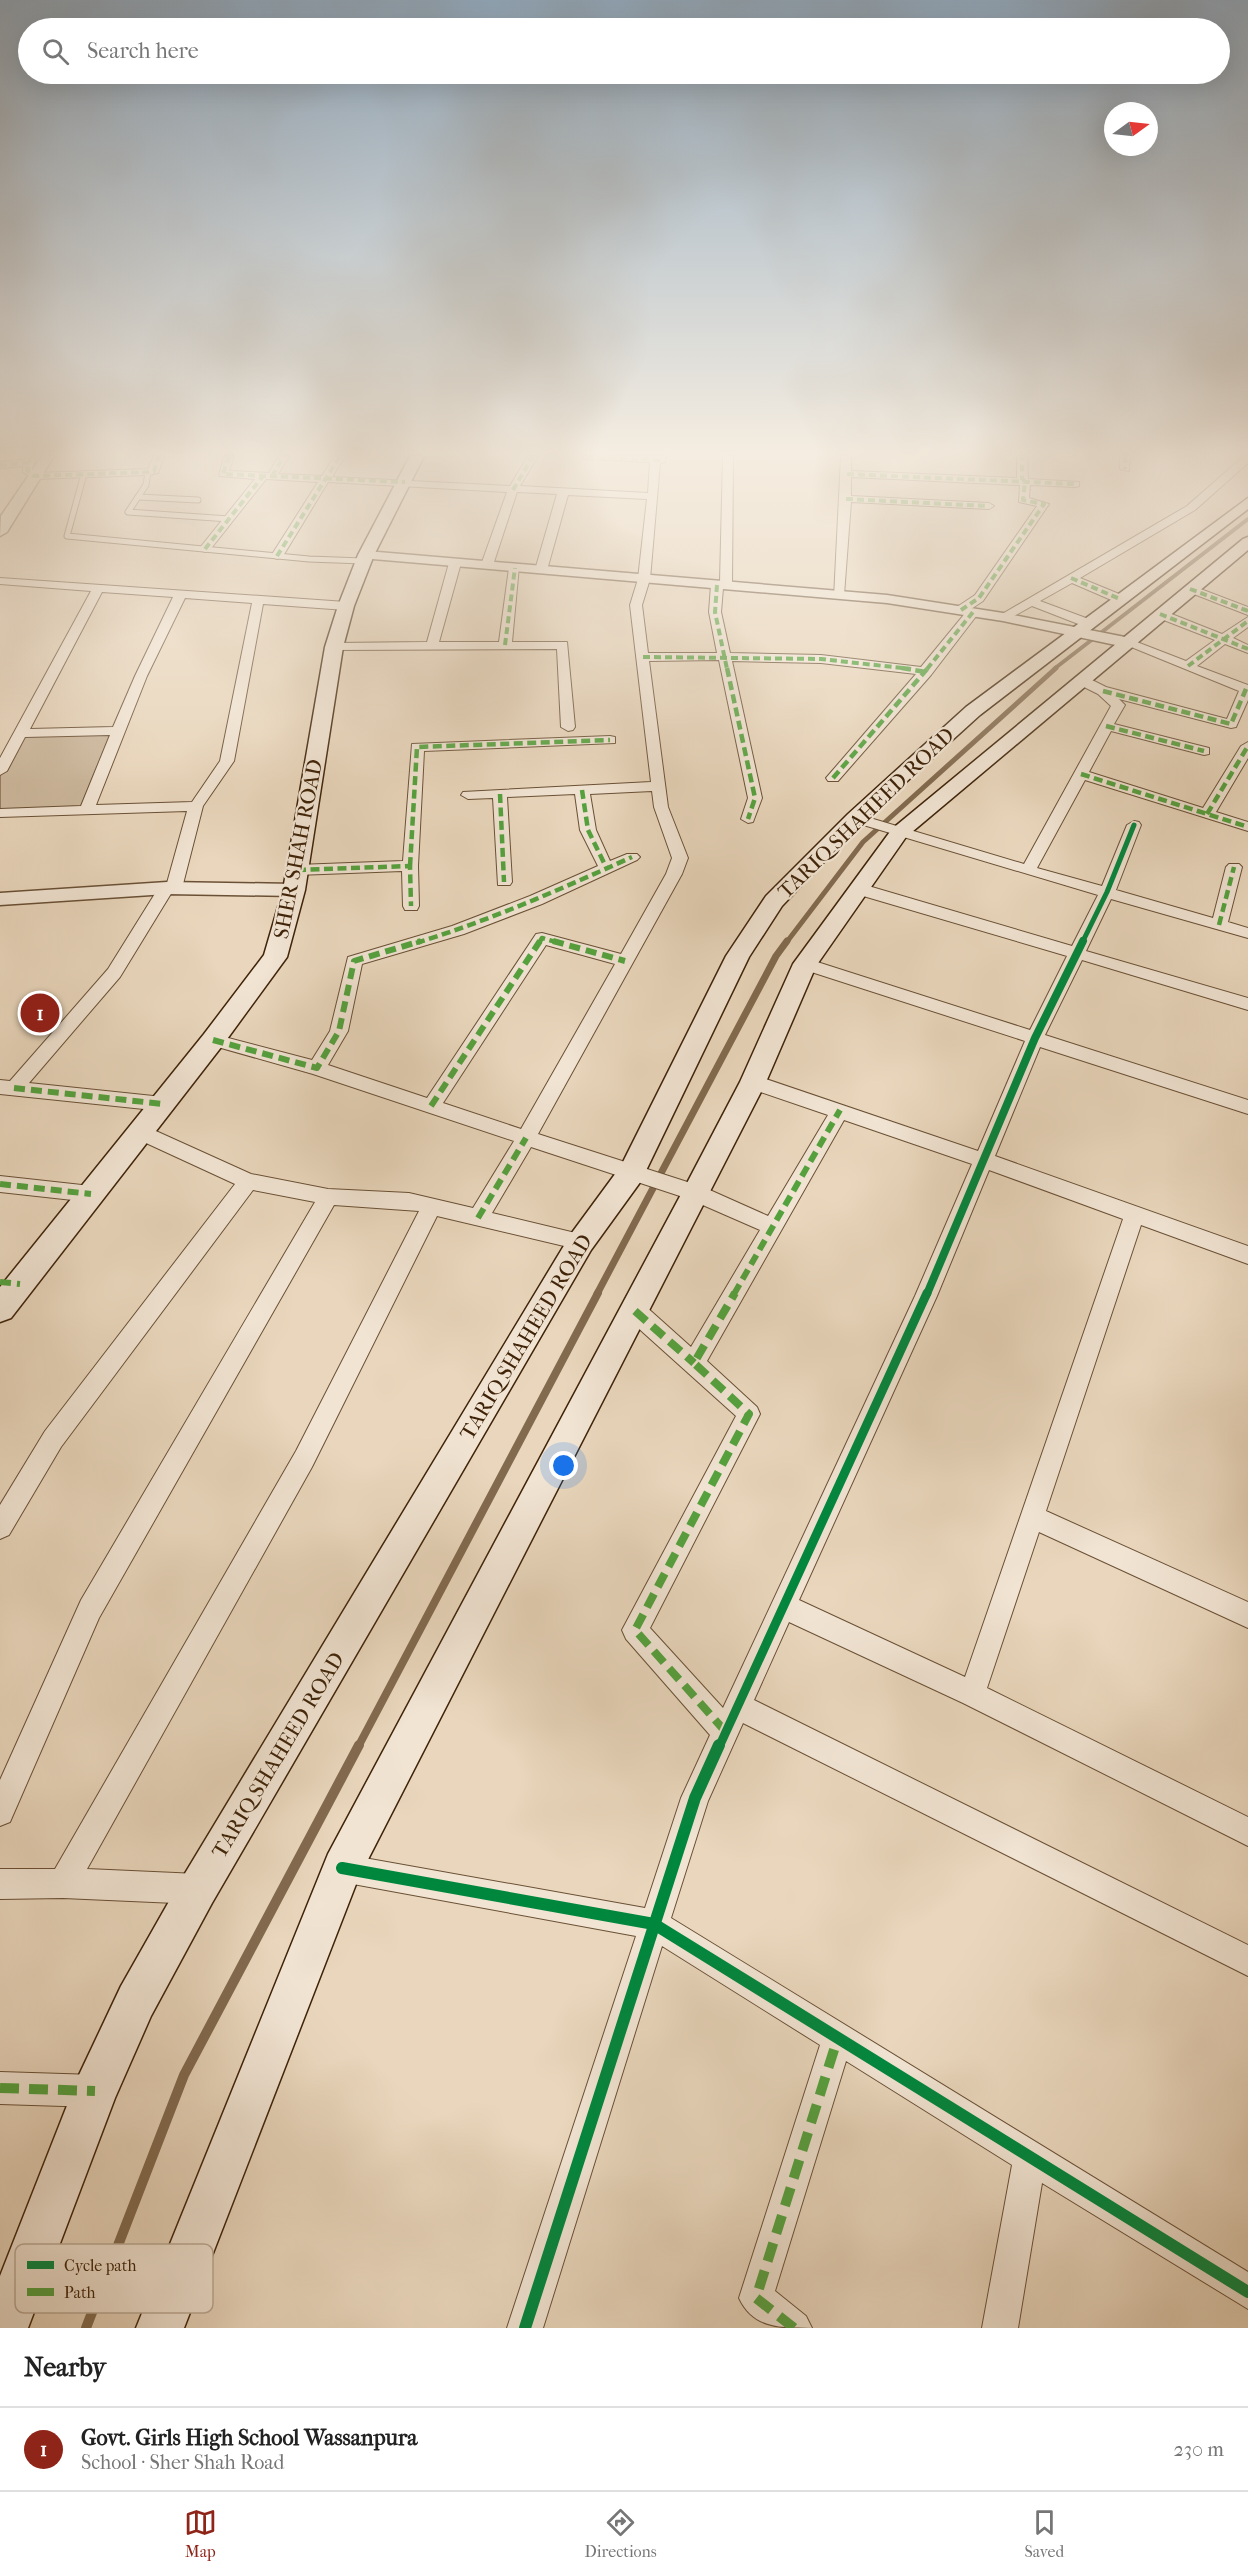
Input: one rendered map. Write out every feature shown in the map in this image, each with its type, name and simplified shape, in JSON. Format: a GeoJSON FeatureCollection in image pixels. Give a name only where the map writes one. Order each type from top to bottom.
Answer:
{"type":"FeatureCollection","features":[{"type":"Feature","properties":{"kind":"main road","name":"SHER SHAH ROAD"},"geometry":{"type":"LineString","coordinates":[[0,1309],[10,1283],[91,1194],[213,1040],[275,957],[296,880],[334,647],[346,606],[362,565]]}},
{"type":"Feature","properties":{"kind":"main road","name":"TARIQ SHAHEED ROAD"},"geometry":{"type":"LineString","coordinates":[[193,2244],[342,1868],[635,1311],[691,1191],[753,1082],[804,964],[859,890],[875,825],[973,711],[1087,630],[1120,599],[1165,565]]}},
{"type":"Feature","properties":{"kind":"main road","name":"TARIQ SHAHEED ROAD"},"geometry":{"type":"LineString","coordinates":[[36,2244],[95,2091],[136,2001],[198,1889],[581,1242],[635,1174],[738,956],[774,902],[875,825],[1092,685],[1125,642],[1220,565]]}},
{"type":"Feature","properties":{"kind":"main road","name":"TARIQ SHAHEED ROAD"},"geometry":{"type":"LineString","coordinates":[[4,2328],[15,2299]]}},
{"type":"Feature","properties":{"kind":"main road","name":"TARIQ SHAHEED ROAD"},"geometry":{"type":"LineString","coordinates":[[160,2328],[166,2313]]}},
{"type":"Feature","properties":{"kind":"street"},"geometry":{"type":"LineString","coordinates":[[432,646],[455,565]]}},
{"type":"Feature","properties":{"kind":"street"},"geometry":{"type":"LineString","coordinates":[[472,565],[887,599],[1003,616],[1087,630],[1125,642],[1247,690],[1231,724],[1092,685]]}},
{"type":"Feature","properties":{"kind":"street"},"geometry":{"type":"LineString","coordinates":[[541,570],[543,565]]}},
{"type":"Feature","properties":{"kind":"street"},"geometry":{"type":"LineString","coordinates":[[478,1218],[526,1138],[674,874],[680,858],[660,807],[636,604],[644,579],[646,565]]}},
{"type":"Feature","properties":{"kind":"street"},"geometry":{"type":"LineString","coordinates":[[722,565],[721,585],[715,612],[755,798],[748,819]]}},
{"type":"Feature","properties":{"kind":"street"},"geometry":{"type":"LineString","coordinates":[[838,595],[841,565]]}},
{"type":"Feature","properties":{"kind":"street"},"geometry":{"type":"LineString","coordinates":[[833,778],[926,672],[967,611],[1002,565]]}},
{"type":"Feature","properties":{"kind":"street"},"geometry":{"type":"LineString","coordinates":[[1003,616],[1094,565]]}},
{"type":"Feature","properties":{"kind":"street"},"geometry":{"type":"LineString","coordinates":[[505,645],[515,568]]}},
{"type":"Feature","properties":{"kind":"street"},"geometry":{"type":"LineString","coordinates":[[1071,578],[1120,599]]}},
{"type":"Feature","properties":{"kind":"street"},"geometry":{"type":"LineString","coordinates":[[0,581],[346,606]]}},
{"type":"Feature","properties":{"kind":"street"},"geometry":{"type":"LineString","coordinates":[[0,771],[98,588]]}},
{"type":"Feature","properties":{"kind":"street"},"geometry":{"type":"LineString","coordinates":[[1190,589],[1248,611]]}},
{"type":"Feature","properties":{"kind":"street"},"geometry":{"type":"LineString","coordinates":[[87,809],[141,676],[180,594]]}},
{"type":"Feature","properties":{"kind":"street"},"geometry":{"type":"LineString","coordinates":[[7,1088],[114,973],[170,888],[196,806],[227,761],[258,600]]}},
{"type":"Feature","properties":{"kind":"street"},"geometry":{"type":"LineString","coordinates":[[1031,602],[1087,630]]}},
{"type":"Feature","properties":{"kind":"street"},"geometry":{"type":"LineString","coordinates":[[1160,614],[1248,649]]}},
{"type":"Feature","properties":{"kind":"street"},"geometry":{"type":"LineString","coordinates":[[1188,666],[1248,621]]}},
{"type":"Feature","properties":{"kind":"street"},"geometry":{"type":"LineString","coordinates":[[334,647],[563,645],[568,727]]}},
{"type":"Feature","properties":{"kind":"street"},"geometry":{"type":"LineString","coordinates":[[643,657],[824,659],[889,664],[926,672]]}},
{"type":"Feature","properties":{"kind":"street"},"geometry":{"type":"LineString","coordinates":[[1029,869],[1118,705],[1092,685]]}},
{"type":"Feature","properties":{"kind":"street"},"geometry":{"type":"LineString","coordinates":[[1106,726],[1204,751]]}},
{"type":"Feature","properties":{"kind":"street"},"geometry":{"type":"LineString","coordinates":[[20,733],[118,731]]}},
{"type":"Feature","properties":{"kind":"street"},"geometry":{"type":"LineString","coordinates":[[411,906],[410,866],[417,747],[610,740]]}},
{"type":"Feature","properties":{"kind":"street"},"geometry":{"type":"LineString","coordinates":[[1207,814],[1248,746]]}},
{"type":"Feature","properties":{"kind":"street"},"geometry":{"type":"LineString","coordinates":[[1081,774],[1248,827]]}},
{"type":"Feature","properties":{"kind":"street"},"geometry":{"type":"LineString","coordinates":[[468,795],[658,786]]}},
{"type":"Feature","properties":{"kind":"street"},"geometry":{"type":"LineString","coordinates":[[582,790],[591,845],[606,867]]}},
{"type":"Feature","properties":{"kind":"street"},"geometry":{"type":"LineString","coordinates":[[500,794],[504,882]]}},
{"type":"Feature","properties":{"kind":"street"},"geometry":{"type":"LineString","coordinates":[[0,813],[196,806]]}},
{"type":"Feature","properties":{"kind":"street"},"geometry":{"type":"LineString","coordinates":[[875,825],[1248,933]]}},
{"type":"Feature","properties":{"kind":"street"},"geometry":{"type":"LineString","coordinates":[[525,2328],[695,1798],[926,1296],[1035,1038],[1107,892],[1134,825]]}},
{"type":"Feature","properties":{"kind":"street"},"geometry":{"type":"LineString","coordinates":[[316,1068],[339,1031],[354,961],[458,930],[536,900],[632,857]]}},
{"type":"Feature","properties":{"kind":"street"},"geometry":{"type":"LineString","coordinates":[[0,899],[296,880],[410,866]]}},
{"type":"Feature","properties":{"kind":"street"},"geometry":{"type":"LineString","coordinates":[[1219,925],[1234,867]]}},
{"type":"Feature","properties":{"kind":"street"},"geometry":{"type":"LineString","coordinates":[[859,890],[1248,1004]]}},
{"type":"Feature","properties":{"kind":"street"},"geometry":{"type":"LineString","coordinates":[[431,1106],[542,938],[625,961]]}},
{"type":"Feature","properties":{"kind":"street"},"geometry":{"type":"LineString","coordinates":[[804,964],[1248,1107]]}},
{"type":"Feature","properties":{"kind":"street"},"geometry":{"type":"LineString","coordinates":[[213,1040],[316,1068],[691,1191],[773,1227]]}},
{"type":"Feature","properties":{"kind":"street"},"geometry":{"type":"LineString","coordinates":[[753,1082],[840,1110],[1248,1255]]}},
{"type":"Feature","properties":{"kind":"street"},"geometry":{"type":"LineString","coordinates":[[7,1088],[163,1104]]}},
{"type":"Feature","properties":{"kind":"street"},"geometry":{"type":"LineString","coordinates":[[694,1364],[840,1110]]}},
{"type":"Feature","properties":{"kind":"street"},"geometry":{"type":"LineString","coordinates":[[140,1132],[248,1180],[327,1197],[409,1201],[581,1242]]}},
{"type":"Feature","properties":{"kind":"street"},"geometry":{"type":"LineString","coordinates":[[0,1527],[53,1440],[248,1180]]}},
{"type":"Feature","properties":{"kind":"street"},"geometry":{"type":"LineString","coordinates":[[0,1184],[91,1194]]}},
{"type":"Feature","properties":{"kind":"street"},"geometry":{"type":"LineString","coordinates":[[0,1812],[90,1609],[327,1197]]}},
{"type":"Feature","properties":{"kind":"street"},"geometry":{"type":"LineString","coordinates":[[63,1883],[304,1460],[431,1207]]}},
{"type":"Feature","properties":{"kind":"street"},"geometry":{"type":"LineString","coordinates":[[972,1694],[1135,1215]]}},
{"type":"Feature","properties":{"kind":"street"},"geometry":{"type":"LineString","coordinates":[[635,1311],[749,1414],[635,1630],[725,1731]]}},
{"type":"Feature","properties":{"kind":"street"},"geometry":{"type":"LineString","coordinates":[[1033,1517],[1248,1615]]}},
{"type":"Feature","properties":{"kind":"street"},"geometry":{"type":"LineString","coordinates":[[782,1605],[972,1694],[1248,1832]]}},
{"type":"Feature","properties":{"kind":"street"},"geometry":{"type":"LineString","coordinates":[[736,1706],[1248,1961]]}},
{"type":"Feature","properties":{"kind":"street"},"geometry":{"type":"LineString","coordinates":[[342,1868],[654,1924],[1248,2292]]}},
{"type":"Feature","properties":{"kind":"street"},"geometry":{"type":"LineString","coordinates":[[0,1884],[63,1883],[198,1889]]}},
{"type":"Feature","properties":{"kind":"street"},"geometry":{"type":"LineString","coordinates":[[795,2328],[756,2298],[838,2037]]}},
{"type":"Feature","properties":{"kind":"street"},"geometry":{"type":"LineString","coordinates":[[0,2088],[95,2091]]}},
{"type":"Feature","properties":{"kind":"street"},"geometry":{"type":"LineString","coordinates":[[1000,2328],[1030,2156]]}},
{"type":"Feature","properties":{"kind":"shaded area"},"geometry":{"type":"Polygon","coordinates":[[[118,731],[87,809],[0,813],[0,771],[20,733],[118,731]]]}},
{"type":"Feature","properties":{"kind":"waterway"},"geometry":{"type":"LineString","coordinates":[[1054,669],[1189,565]]}},
{"type":"Feature","properties":{"kind":"waterway"},"geometry":{"type":"LineString","coordinates":[[786,943],[863,842],[1056,668]]}},
{"type":"Feature","properties":{"kind":"waterway"},"geometry":{"type":"LineString","coordinates":[[597,1294],[776,956],[787,941]]}},
{"type":"Feature","properties":{"kind":"waterway"},"geometry":{"type":"LineString","coordinates":[[358,1747],[598,1293]]}},
{"type":"Feature","properties":{"kind":"waterway"},"geometry":{"type":"LineString","coordinates":[[119,2244],[184,2075],[359,1745]]}},
{"type":"Feature","properties":{"kind":"waterway"},"geometry":{"type":"LineString","coordinates":[[86,2328],[92,2313]]}},
{"type":"Feature","properties":{"kind":"marked path"},"geometry":{"type":"LineString","coordinates":[[961,610],[979,598],[1002,565]]}},
{"type":"Feature","properties":{"kind":"marked path"},"geometry":{"type":"LineString","coordinates":[[505,645],[515,568]]}},
{"type":"Feature","properties":{"kind":"marked path"},"geometry":{"type":"LineString","coordinates":[[1071,578],[1120,599]]}},
{"type":"Feature","properties":{"kind":"marked path"},"geometry":{"type":"LineString","coordinates":[[717,585],[715,612],[755,798],[748,819]]}},
{"type":"Feature","properties":{"kind":"marked path"},"geometry":{"type":"LineString","coordinates":[[1190,589],[1248,611]]}},
{"type":"Feature","properties":{"kind":"marked path"},"geometry":{"type":"LineString","coordinates":[[833,778],[896,707],[973,612]]}},
{"type":"Feature","properties":{"kind":"marked path"},"geometry":{"type":"LineString","coordinates":[[1160,614],[1248,649]]}},
{"type":"Feature","properties":{"kind":"marked path"},"geometry":{"type":"LineString","coordinates":[[1188,666],[1248,621]]}},
{"type":"Feature","properties":{"kind":"marked path"},"geometry":{"type":"LineString","coordinates":[[643,657],[821,659],[926,672]]}},
{"type":"Feature","properties":{"kind":"marked path"},"geometry":{"type":"LineString","coordinates":[[1103,691],[1231,724],[1246,689]]}},
{"type":"Feature","properties":{"kind":"marked path"},"geometry":{"type":"LineString","coordinates":[[1106,726],[1204,751]]}},
{"type":"Feature","properties":{"kind":"marked path"},"geometry":{"type":"LineString","coordinates":[[410,866],[417,747],[610,740]]}},
{"type":"Feature","properties":{"kind":"marked path"},"geometry":{"type":"LineString","coordinates":[[1207,814],[1248,746]]}},
{"type":"Feature","properties":{"kind":"marked path"},"geometry":{"type":"LineString","coordinates":[[1081,774],[1248,827]]}},
{"type":"Feature","properties":{"kind":"marked path"},"geometry":{"type":"LineString","coordinates":[[582,790],[588,830],[606,867]]}},
{"type":"Feature","properties":{"kind":"marked path"},"geometry":{"type":"LineString","coordinates":[[500,794],[504,882]]}},
{"type":"Feature","properties":{"kind":"marked path"},"geometry":{"type":"LineString","coordinates":[[213,1040],[317,1068],[339,1031],[354,961],[458,930],[536,900],[632,857]]}},
{"type":"Feature","properties":{"kind":"marked path"},"geometry":{"type":"LineString","coordinates":[[297,870],[410,866],[411,906]]}},
{"type":"Feature","properties":{"kind":"marked path"},"geometry":{"type":"LineString","coordinates":[[1219,925],[1234,867]]}},
{"type":"Feature","properties":{"kind":"marked path"},"geometry":{"type":"LineString","coordinates":[[431,1106],[542,938],[625,961]]}},
{"type":"Feature","properties":{"kind":"marked path"},"geometry":{"type":"LineString","coordinates":[[14,1088],[163,1104]]}},
{"type":"Feature","properties":{"kind":"marked path"},"geometry":{"type":"LineString","coordinates":[[725,1731],[635,1630],[749,1414],[694,1363],[840,1110]]}},
{"type":"Feature","properties":{"kind":"marked path"},"geometry":{"type":"LineString","coordinates":[[478,1218],[526,1138]]}},
{"type":"Feature","properties":{"kind":"marked path"},"geometry":{"type":"LineString","coordinates":[[0,1184],[91,1194]]}},
{"type":"Feature","properties":{"kind":"marked path"},"geometry":{"type":"LineString","coordinates":[[0,1282],[20,1284]]}},
{"type":"Feature","properties":{"kind":"marked path"},"geometry":{"type":"LineString","coordinates":[[635,1311],[694,1363]]}},
{"type":"Feature","properties":{"kind":"marked path"},"geometry":{"type":"LineString","coordinates":[[794,2328],[756,2298],[838,2037]]}},
{"type":"Feature","properties":{"kind":"marked path"},"geometry":{"type":"LineString","coordinates":[[0,2088],[95,2091]]}},
{"type":"Feature","properties":{"kind":"cycle path"},"geometry":{"type":"LineString","coordinates":[[525,2328],[695,1798],[926,1296],[1035,1038],[1107,892],[1134,825]]}},
{"type":"Feature","properties":{"kind":"cycle path"},"geometry":{"type":"LineString","coordinates":[[342,1868],[654,1924],[1248,2292]]}},
{"type":"Feature","properties":{"kind":"place","name":"Govt. Girls High School Wassanpura"},"geometry":{"type":"Point","coordinates":[40,1013]}}]}
